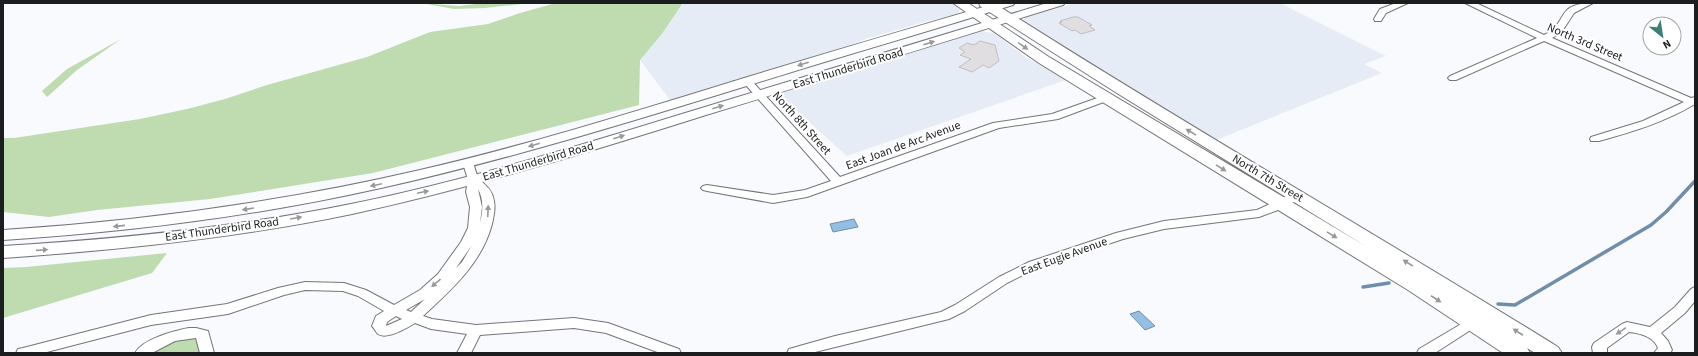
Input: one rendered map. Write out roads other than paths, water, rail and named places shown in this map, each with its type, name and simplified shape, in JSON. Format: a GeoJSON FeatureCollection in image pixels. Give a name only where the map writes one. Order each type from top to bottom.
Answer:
{"type":"FeatureCollection","features":[{"type":"Feature","properties":{"kind":"main road","name":"North 7th Street"},"geometry":{"type":"LineString","coordinates":[[959,3],[1044,60],[1106,98],[1288,200]]}},
{"type":"Feature","properties":{"kind":"main road","name":"East Thunderbird Road"},"geometry":{"type":"LineString","coordinates":[[3,252],[94,246],[237,228],[350,208],[474,180],[760,95],[990,24],[1008,11],[1059,3]]}},
{"type":"Feature","properties":{"kind":"main road","name":"North 7th Street"},"geometry":{"type":"LineString","coordinates":[[988,5],[1008,11],[1058,51],[1288,200],[1373,260],[1480,318],[1551,353]]}},
{"type":"Feature","properties":{"kind":"main road","name":"East Thunderbird Road"},"geometry":{"type":"LineString","coordinates":[[3,235],[104,227],[240,210],[365,187],[468,163],[579,132],[925,28],[974,13],[988,5]]}},
{"type":"Feature","properties":{"kind":"main road"},"geometry":{"type":"LineString","coordinates":[[868,61],[871,53],[876,48],[913,36],[925,28]]}},
{"type":"Feature","properties":{"kind":"main road"},"geometry":{"type":"LineString","coordinates":[[854,66],[857,48]]}},
{"type":"Feature","properties":{"kind":"main road","name":"North 7th Street"},"geometry":{"type":"LineString","coordinates":[[1480,318],[1519,353]]}},
{"type":"Feature","properties":{"kind":"street"},"geometry":{"type":"LineString","coordinates":[[1378,19],[1383,11],[1404,3]]}},
{"type":"Feature","properties":{"kind":"street","name":"North 3rd Street"},"geometry":{"type":"LineString","coordinates":[[1469,3],[1544,38],[1694,101]]}},
{"type":"Feature","properties":{"kind":"street"},"geometry":{"type":"LineString","coordinates":[[1453,78],[1556,34],[1562,29],[1566,16],[1573,9],[1589,3]]}},
{"type":"Feature","properties":{"kind":"street","name":"North 8th Street"},"geometry":{"type":"LineString","coordinates":[[747,81],[838,182]]}},
{"type":"Feature","properties":{"kind":"street","name":"East Joan de Arc Avenue"},"geometry":{"type":"LineString","coordinates":[[707,188],[773,199],[807,193],[997,125],[1054,117],[1106,98]]}},
{"type":"Feature","properties":{"kind":"street"},"geometry":{"type":"LineString","coordinates":[[1595,139],[1653,122],[1674,113],[1694,101]]}},
{"type":"Feature","properties":{"kind":"street"},"geometry":{"type":"LineString","coordinates":[[468,163],[474,180],[472,192],[476,208],[474,228],[469,250],[452,281],[413,317],[389,331],[383,331],[380,329],[379,322],[381,319],[424,293],[469,250]]}},
{"type":"Feature","properties":{"kind":"street","name":"East Eugie Avenue"},"geometry":{"type":"LineString","coordinates":[[794,353],[944,316],[960,308],[1003,280],[1033,265],[1120,236],[1164,225],[1253,214],[1269,210],[1288,200]]}},
{"type":"Feature","properties":{"kind":"street"},"geometry":{"type":"LineString","coordinates":[[23,353],[151,320],[228,309],[282,291],[305,286],[344,287],[362,292],[376,302],[395,311],[431,324],[476,330],[574,323],[608,328],[674,353]]}},
{"type":"Feature","properties":{"kind":"street"},"geometry":{"type":"LineString","coordinates":[[1652,334],[1680,310],[1695,292]]}},
{"type":"Feature","properties":{"kind":"street"},"geometry":{"type":"LineString","coordinates":[[184,333],[191,315]]}},
{"type":"Feature","properties":{"kind":"street"},"geometry":{"type":"LineString","coordinates":[[1424,353],[1480,318]]}},
{"type":"Feature","properties":{"kind":"street"},"geometry":{"type":"LineString","coordinates":[[1600,353],[1598,347],[1627,327],[1638,328],[1652,334],[1660,340],[1664,345],[1665,350],[1661,353]]}},
{"type":"Feature","properties":{"kind":"street"},"geometry":{"type":"LineString","coordinates":[[464,353],[476,330]]}},
{"type":"Feature","properties":{"kind":"street"},"geometry":{"type":"LineString","coordinates":[[142,353],[148,348],[184,333],[197,332],[203,335],[207,353]]}},
{"type":"Feature","properties":{"kind":"water"},"geometry":{"type":"Polygon","coordinates":[[[854,219],[858,227],[833,232],[830,224],[854,219]]]}},
{"type":"Feature","properties":{"kind":"water"},"geometry":{"type":"Polygon","coordinates":[[[1139,311],[1155,326],[1145,330],[1130,314],[1139,311]]]}},
{"type":"Feature","properties":{"kind":"waterway"},"geometry":{"type":"LineString","coordinates":[[1498,304],[1515,305],[1651,225],[1666,212],[1695,181]]}},
{"type":"Feature","properties":{"kind":"waterway"},"geometry":{"type":"LineString","coordinates":[[1363,287],[1389,283]]}}]}
